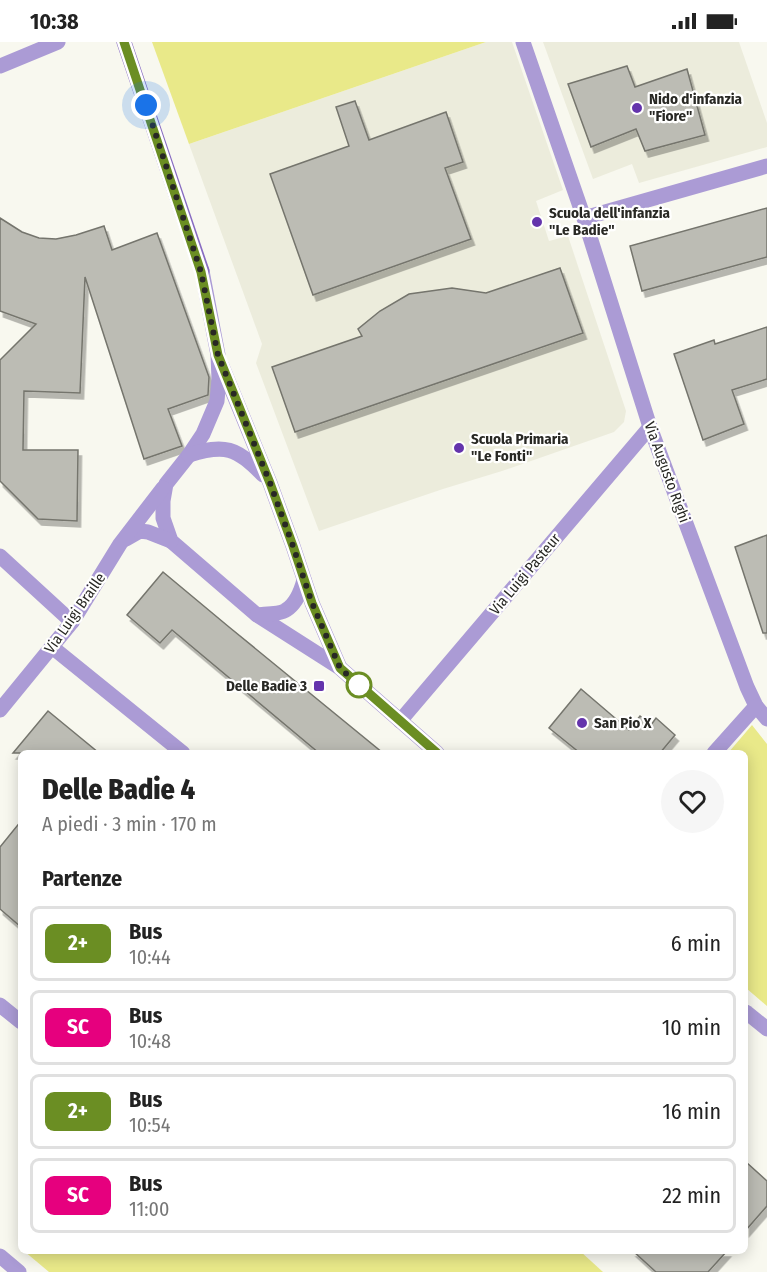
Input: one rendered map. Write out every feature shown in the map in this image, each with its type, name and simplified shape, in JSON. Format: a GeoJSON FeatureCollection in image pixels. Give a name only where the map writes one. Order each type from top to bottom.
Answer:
{"type":"FeatureCollection","features":[{"type":"Feature","properties":{"kind":"street"},"geometry":{"type":"LineString","coordinates":[[0,66],[58,42]]}},
{"type":"Feature","properties":{"kind":"street"},"geometry":{"type":"LineString","coordinates":[[124,42],[201,272],[218,355],[270,483],[312,603],[340,668]]}},
{"type":"Feature","properties":{"kind":"street","name":"Via Augusto Righi"},"geometry":{"type":"LineString","coordinates":[[523,42],[584,218],[650,427],[747,687],[756,706],[767,719]]}},
{"type":"Feature","properties":{"kind":"street"},"geometry":{"type":"LineString","coordinates":[[584,218],[767,166]]}},
{"type":"Feature","properties":{"kind":"street","name":"Via Luigi Braille"},"geometry":{"type":"LineString","coordinates":[[0,710],[72,622],[124,540],[203,434],[217,401],[218,355]]}},
{"type":"Feature","properties":{"kind":"street","name":"Via Luigi Pasteur"},"geometry":{"type":"LineString","coordinates":[[400,722],[650,427]]}},
{"type":"Feature","properties":{"kind":"street"},"geometry":{"type":"LineString","coordinates":[[189,455],[208,449],[228,449],[243,456],[270,483]]}},
{"type":"Feature","properties":{"kind":"street"},"geometry":{"type":"LineString","coordinates":[[166,484],[163,518],[171,542]]}},
{"type":"Feature","properties":{"kind":"street"},"geometry":{"type":"LineString","coordinates":[[124,540],[140,531],[171,542],[256,615],[340,668],[433,750]]}},
{"type":"Feature","properties":{"kind":"street"},"geometry":{"type":"LineString","coordinates":[[0,556],[72,622]]}},
{"type":"Feature","properties":{"kind":"street"},"geometry":{"type":"LineString","coordinates":[[256,615],[285,611],[302,590],[304,580]]}},
{"type":"Feature","properties":{"kind":"street"},"geometry":{"type":"LineString","coordinates":[[52,647],[179,750]]}},
{"type":"Feature","properties":{"kind":"street"},"geometry":{"type":"LineString","coordinates":[[717,750],[756,706]]}},
{"type":"Feature","properties":{"kind":"street"},"geometry":{"type":"LineString","coordinates":[[0,1005],[18,1020]]}},
{"type":"Feature","properties":{"kind":"street"},"geometry":{"type":"LineString","coordinates":[[748,1014],[767,1029]]}},
{"type":"Feature","properties":{"kind":"street"},"geometry":{"type":"LineString","coordinates":[[0,1256],[19,1272]]}},
{"type":"Feature","properties":{"kind":"shaded area"},"geometry":{"type":"Polygon","coordinates":[[[152,42],[486,42],[189,144],[152,42]]]}},
{"type":"Feature","properties":{"kind":"shaded area"},"geometry":{"type":"Polygon","coordinates":[[[486,42],[512,42],[563,190],[536,201],[549,241],[568,236],[626,411],[624,422],[614,432],[319,531],[256,363],[262,344],[189,144],[486,42]]]}},
{"type":"Feature","properties":{"kind":"shaded area"},"geometry":{"type":"Polygon","coordinates":[[[543,42],[739,42],[767,123],[767,147],[639,183],[632,164],[593,179],[543,42]]]}},
{"type":"Feature","properties":{"kind":"shaded area"},"geometry":{"type":"Polygon","coordinates":[[[752,725],[767,744],[767,1006],[748,990],[748,750],[731,750],[752,725]]]}},
{"type":"Feature","properties":{"kind":"shaded area"},"geometry":{"type":"Polygon","coordinates":[[[28,1254],[583,1254],[603,1272],[49,1272],[28,1254]]]}},
{"type":"Feature","properties":{"kind":"building","name":"Nido d'infanzia \"Fiore\""},"geometry":{"type":"Polygon","coordinates":[[[627,66],[635,87],[687,69],[705,135],[645,151],[636,129],[591,147],[568,84],[627,66]]]}},
{"type":"Feature","properties":{"kind":"building"},"geometry":{"type":"Polygon","coordinates":[[[355,101],[369,140],[446,112],[463,162],[445,168],[471,239],[313,295],[270,174],[349,146],[336,107],[355,101]]]}},
{"type":"Feature","properties":{"kind":"building"},"geometry":{"type":"Polygon","coordinates":[[[767,208],[767,257],[642,291],[630,246],[767,208]]]}},
{"type":"Feature","properties":{"kind":"building"},"geometry":{"type":"Polygon","coordinates":[[[0,218],[22,232],[39,238],[56,239],[104,226],[112,250],[157,233],[209,377],[208,395],[168,409],[182,446],[144,459],[85,277],[80,393],[24,391],[23,450],[78,450],[77,521],[38,519],[0,481],[0,360],[36,324],[0,311],[0,218]]]}},
{"type":"Feature","properties":{"kind":"building"},"geometry":{"type":"Polygon","coordinates":[[[560,268],[583,333],[295,432],[272,367],[362,336],[358,329],[380,311],[409,294],[452,288],[486,293],[560,268]]]}},
{"type":"Feature","properties":{"kind":"building"},"geometry":{"type":"Polygon","coordinates":[[[767,327],[767,379],[732,390],[744,424],[703,440],[674,354],[714,340],[715,344],[767,327]]]}},
{"type":"Feature","properties":{"kind":"building"},"geometry":{"type":"Polygon","coordinates":[[[767,535],[767,633],[763,633],[735,547],[767,535]]]}},
{"type":"Feature","properties":{"kind":"building"},"geometry":{"type":"Polygon","coordinates":[[[163,572],[379,750],[315,750],[172,630],[160,643],[127,615],[163,572]]]}},
{"type":"Feature","properties":{"kind":"building","name":"San Pio X"},"geometry":{"type":"Polygon","coordinates":[[[581,689],[629,730],[640,716],[651,725],[656,718],[675,735],[662,750],[576,750],[549,728],[581,689]]]}},
{"type":"Feature","properties":{"kind":"building"},"geometry":{"type":"Polygon","coordinates":[[[48,711],[95,750],[18,750],[18,753],[13,753],[48,711]]]}},
{"type":"Feature","properties":{"kind":"building"},"geometry":{"type":"Polygon","coordinates":[[[18,825],[18,924],[0,909],[0,847],[18,825]]]}},
{"type":"Feature","properties":{"kind":"building"},"geometry":{"type":"Polygon","coordinates":[[[748,1164],[767,1181],[767,1206],[748,1228],[748,1164]]]}},
{"type":"Feature","properties":{"kind":"building"},"geometry":{"type":"Polygon","coordinates":[[[636,1254],[724,1254],[708,1272],[656,1272],[636,1254]]]}},
{"type":"Feature","properties":{"kind":"bus line","name":"2+"},"geometry":{"type":"LineString","coordinates":[[124,42],[201,272],[218,355],[270,483],[312,603],[340,668],[433,750]]}},
{"type":"Feature","properties":{"kind":"place","name":"Nido d'infanzia \"Fiore\""},"geometry":{"type":"Point","coordinates":[637,108]}},
{"type":"Feature","properties":{"kind":"place","name":"Scuola dell'infanzia \"Le Badie\""},"geometry":{"type":"Point","coordinates":[537,222]}},
{"type":"Feature","properties":{"kind":"place","name":"Scuola Primaria \"Le Fonti\""},"geometry":{"type":"Point","coordinates":[459,448]}},
{"type":"Feature","properties":{"kind":"place","name":"Delle Badie 3"},"geometry":{"type":"Point","coordinates":[319,686]}},
{"type":"Feature","properties":{"kind":"place","name":"San Pio X"},"geometry":{"type":"Point","coordinates":[582,723]}},
{"type":"Feature","properties":{"kind":"route"},"geometry":{"type":"LineString","coordinates":[[146,105],[201,272],[218,355],[270,483],[312,603],[340,668],[364,690],[359,685]]}}]}
